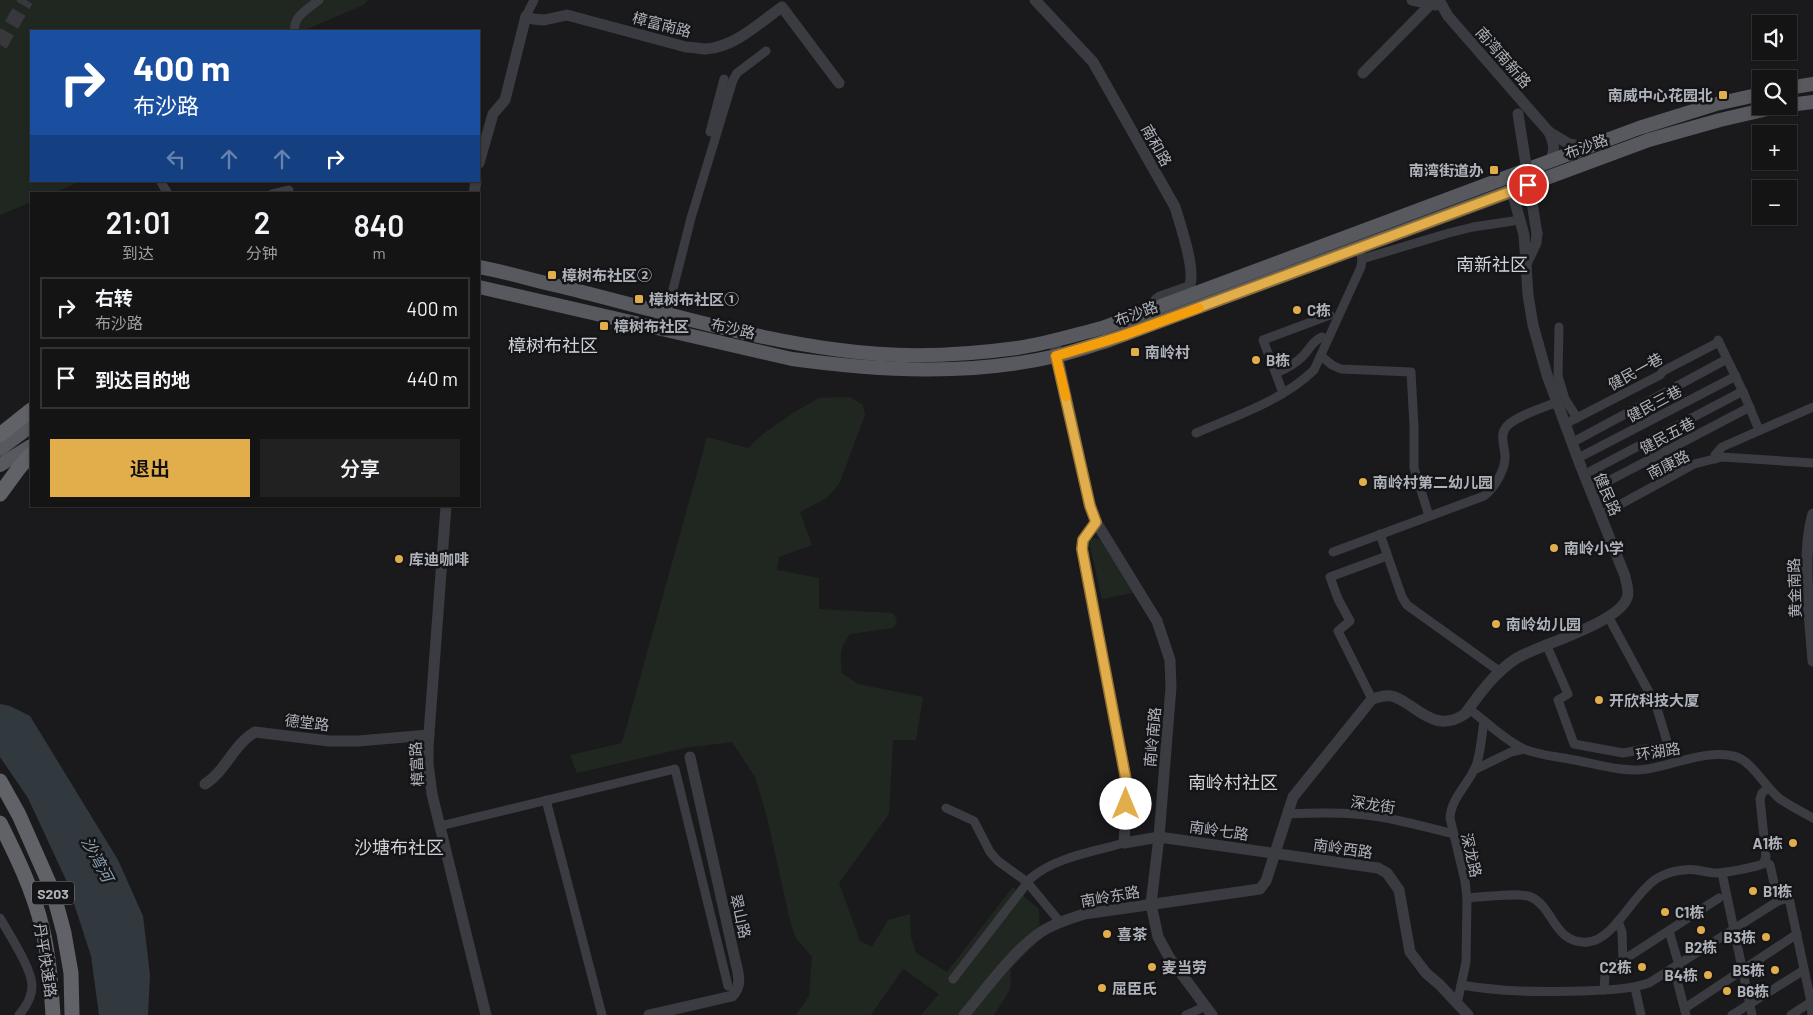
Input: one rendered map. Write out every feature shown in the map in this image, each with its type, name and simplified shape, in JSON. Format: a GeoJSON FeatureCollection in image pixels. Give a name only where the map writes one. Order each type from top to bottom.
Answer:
{"type":"FeatureCollection","features":[{"type":"Feature","properties":{"kind":"highway"},"geometry":{"type":"LineString","coordinates":[[0,435],[30,411]]}},
{"type":"Feature","properties":{"kind":"highway"},"geometry":{"type":"LineString","coordinates":[[3,489],[30,455]]}},
{"type":"Feature","properties":{"kind":"highway","name":"丹平快速路"},"geometry":{"type":"LineString","coordinates":[[0,782],[19,815],[53,892],[64,933],[71,973],[72,1015]]}},
{"type":"Feature","properties":{"kind":"highway","name":"丹平快速路"},"geometry":{"type":"LineString","coordinates":[[0,823],[19,860],[42,928],[50,975],[51,1015]]}},
{"type":"Feature","properties":{"kind":"main road"},"geometry":{"type":"LineString","coordinates":[[1797,87],[1813,84]]}},
{"type":"Feature","properties":{"kind":"main road","name":"布沙路"},"geometry":{"type":"LineString","coordinates":[[480,267],[798,344],[883,354],[930,355],[1019,348],[1102,328],[1656,122],[1716,104],[1752,96]]}},
{"type":"Feature","properties":{"kind":"main road"},"geometry":{"type":"LineString","coordinates":[[1797,104],[1813,102]]}},
{"type":"Feature","properties":{"kind":"main road","name":"布沙路"},"geometry":{"type":"LineString","coordinates":[[480,287],[792,359],[838,366],[931,370],[1020,362],[1056,356],[1107,341],[1361,254],[1512,191],[1649,140],[1752,113]]}},
{"type":"Feature","properties":{"kind":"main road"},"geometry":{"type":"LineString","coordinates":[[0,449],[30,427]]}},
{"type":"Feature","properties":{"kind":"main road"},"geometry":{"type":"LineString","coordinates":[[0,465],[30,447]]}},
{"type":"Feature","properties":{"kind":"street"},"geometry":{"type":"LineString","coordinates":[[295,30],[296,21],[319,0]]}},
{"type":"Feature","properties":{"kind":"street"},"geometry":{"type":"LineString","coordinates":[[526,0],[527,12]]}},
{"type":"Feature","properties":{"kind":"street"},"geometry":{"type":"LineString","coordinates":[[480,154],[493,114],[505,100],[527,12],[534,0]]}},
{"type":"Feature","properties":{"kind":"street","name":"南和路"},"geometry":{"type":"LineString","coordinates":[[1035,0],[1093,62],[1175,207],[1183,232],[1192,273],[1191,282],[1188,288],[1156,300],[1157,308]]}},
{"type":"Feature","properties":{"kind":"street"},"geometry":{"type":"LineString","coordinates":[[1412,0],[1437,3]]}},
{"type":"Feature","properties":{"kind":"street"},"geometry":{"type":"LineString","coordinates":[[1363,73],[1437,3]]}},
{"type":"Feature","properties":{"kind":"street","name":"南湾南新路"},"geometry":{"type":"LineString","coordinates":[[1437,3],[1549,132],[1569,144],[1579,147],[1589,146]]}},
{"type":"Feature","properties":{"kind":"street","name":"樟富南路"},"geometry":{"type":"LineString","coordinates":[[527,12],[544,20],[567,15],[686,47],[705,49],[728,44],[782,6],[839,83]]}},
{"type":"Feature","properties":{"kind":"street"},"geometry":{"type":"LineString","coordinates":[[664,313],[733,80],[737,73],[766,51]]}},
{"type":"Feature","properties":{"kind":"street"},"geometry":{"type":"LineString","coordinates":[[664,313],[724,79]]}},
{"type":"Feature","properties":{"kind":"street","name":"健民路"},"geometry":{"type":"LineString","coordinates":[[1372,699],[1380,696],[1394,696],[1420,713],[1435,720],[1449,721],[1459,718],[1465,714],[1499,672],[1517,658],[1609,618],[1623,606],[1627,598],[1628,590],[1616,552],[1547,376],[1533,325],[1528,296],[1526,264],[1535,247],[1537,234],[1518,114],[1519,98]]}},
{"type":"Feature","properties":{"kind":"street"},"geometry":{"type":"LineString","coordinates":[[1549,132],[1554,149],[1553,157],[1549,162]]}},
{"type":"Feature","properties":{"kind":"street"},"geometry":{"type":"LineString","coordinates":[[280,192],[289,190]]}},
{"type":"Feature","properties":{"kind":"street"},"geometry":{"type":"LineString","coordinates":[[1512,191],[1525,245],[1526,264]]}},
{"type":"Feature","properties":{"kind":"street"},"geometry":{"type":"LineString","coordinates":[[1196,433],[1270,401],[1302,382],[1314,370],[1361,267],[1361,254],[1457,231],[1520,220]]}},
{"type":"Feature","properties":{"kind":"street"},"geometry":{"type":"LineString","coordinates":[[1283,393],[1263,340],[1277,332],[1319,316],[1330,315]]}},
{"type":"Feature","properties":{"kind":"street"},"geometry":{"type":"LineString","coordinates":[[1558,327],[1563,341],[1558,376],[1560,386],[1565,399],[1577,418]]}},
{"type":"Feature","properties":{"kind":"street"},"geometry":{"type":"LineString","coordinates":[[1276,373],[1290,367],[1302,357],[1315,340],[1322,337]]}},
{"type":"Feature","properties":{"kind":"street","name":"南岭南路"},"geometry":{"type":"LineString","coordinates":[[1054,340],[1090,506],[1096,522],[1158,621],[1170,660],[1171,687],[1159,837],[1151,904],[1158,937],[1165,950],[1209,1011]]}},
{"type":"Feature","properties":{"kind":"street","name":"健民一巷"},"geometry":{"type":"LineString","coordinates":[[1565,424],[1660,375],[1663,371],[1718,341],[1728,359]]}},
{"type":"Feature","properties":{"kind":"street"},"geometry":{"type":"LineString","coordinates":[[1299,348],[1302,357]]}},
{"type":"Feature","properties":{"kind":"street"},"geometry":{"type":"LineString","coordinates":[[1322,356],[1332,365],[1341,369],[1410,372],[1414,426],[1414,468],[1429,516]]}},
{"type":"Feature","properties":{"kind":"street"},"geometry":{"type":"LineString","coordinates":[[1578,440],[1728,359],[1759,430]]}},
{"type":"Feature","properties":{"kind":"street","name":"健民三巷"},"geometry":{"type":"LineString","coordinates":[[1584,455],[1736,376]]}},
{"type":"Feature","properties":{"kind":"street"},"geometry":{"type":"LineString","coordinates":[[1591,471],[1743,391]]}},
{"type":"Feature","properties":{"kind":"street"},"geometry":{"type":"LineString","coordinates":[[1333,552],[1484,496],[1492,490],[1505,464],[1506,457],[1502,440],[1507,426],[1516,420],[1557,402]]}},
{"type":"Feature","properties":{"kind":"street","name":"健民五巷"},"geometry":{"type":"LineString","coordinates":[[1597,487],[1750,407]]}},
{"type":"Feature","properties":{"kind":"street"},"geometry":{"type":"LineString","coordinates":[[1715,459],[1715,455],[1722,447],[1813,407]]}},
{"type":"Feature","properties":{"kind":"street","name":"南康路"},"geometry":{"type":"LineString","coordinates":[[1601,515],[1694,464],[1722,457],[1813,463]]}},
{"type":"Feature","properties":{"kind":"street","name":"樟富路"},"geometry":{"type":"LineString","coordinates":[[446,507],[428,764],[440,826],[486,1015]]}},
{"type":"Feature","properties":{"kind":"street","name":"黄金南路"},"geometry":{"type":"LineString","coordinates":[[1813,514],[1808,549],[1808,597],[1813,661]]}},
{"type":"Feature","properties":{"kind":"street"},"geometry":{"type":"LineString","coordinates":[[953,979],[1027,882],[1042,869],[1124,843],[1127,785],[1082,549],[1083,540],[1096,522]]}},
{"type":"Feature","properties":{"kind":"street"},"geometry":{"type":"LineString","coordinates":[[1380,534],[1406,605],[1499,672]]}},
{"type":"Feature","properties":{"kind":"street"},"geometry":{"type":"LineString","coordinates":[[1275,854],[1293,797],[1372,699],[1338,631],[1350,621],[1338,599],[1330,577],[1387,556]]}},
{"type":"Feature","properties":{"kind":"street"},"geometry":{"type":"LineString","coordinates":[[1546,644],[1568,694],[1558,700],[1574,744],[1623,753],[1668,745],[1656,705],[1609,618]]}},
{"type":"Feature","properties":{"kind":"street","name":"环湖路"},"geometry":{"type":"LineString","coordinates":[[1469,709],[1524,749],[1536,753],[1630,770],[1646,769],[1720,754],[1737,758],[1747,764],[1781,800],[1813,818]]}},
{"type":"Feature","properties":{"kind":"street","name":"深龙路"},"geometry":{"type":"LineString","coordinates":[[1457,1004],[1466,962],[1467,898],[1450,811],[1477,763],[1484,720]]}},
{"type":"Feature","properties":{"kind":"street","name":"德堂路"},"geometry":{"type":"LineString","coordinates":[[205,784],[217,774],[241,742],[255,732],[329,741],[429,736]]}},
{"type":"Feature","properties":{"kind":"street"},"geometry":{"type":"LineString","coordinates":[[1474,770],[1511,752],[1524,749]]}},
{"type":"Feature","properties":{"kind":"street","name":"翠山路"},"geometry":{"type":"LineString","coordinates":[[649,1015],[732,996],[738,990],[739,985],[690,757]]}},
{"type":"Feature","properties":{"kind":"street"},"geometry":{"type":"LineString","coordinates":[[440,826],[676,769],[728,986]]}},
{"type":"Feature","properties":{"kind":"street"},"geometry":{"type":"LineString","coordinates":[[1467,898],[1529,896],[1543,906],[1549,916],[1571,940],[1588,942],[1602,938],[1612,929],[1646,886],[1659,878],[1670,873],[1686,870],[1722,873],[1760,866],[1766,857],[1760,799],[1762,793],[1768,788]]}},
{"type":"Feature","properties":{"kind":"street"},"geometry":{"type":"LineString","coordinates":[[546,800],[602,1015]]}},
{"type":"Feature","properties":{"kind":"street"},"geometry":{"type":"LineString","coordinates":[[946,808],[974,822],[990,852],[998,861],[1027,882],[1060,922]]}},
{"type":"Feature","properties":{"kind":"street","name":"深龙街"},"geometry":{"type":"LineString","coordinates":[[1287,814],[1314,812],[1355,814],[1404,822],[1454,834]]}},
{"type":"Feature","properties":{"kind":"street","name":"南岭七路"},"geometry":{"type":"LineString","coordinates":[[1124,843],[1159,837],[1275,854]]}},
{"type":"Feature","properties":{"kind":"street","name":"南岭东路"},"geometry":{"type":"LineString","coordinates":[[964,1015],[1020,950],[1040,932],[1060,922],[1084,914],[1256,891],[1262,888],[1266,881],[1275,854]]}},
{"type":"Feature","properties":{"kind":"street","name":"南岭西路"},"geometry":{"type":"LineString","coordinates":[[1275,854],[1378,868],[1387,873],[1399,890],[1410,952],[1426,973],[1468,1015]]}},
{"type":"Feature","properties":{"kind":"street"},"geometry":{"type":"LineString","coordinates":[[1765,861],[1770,865],[1778,902]]}},
{"type":"Feature","properties":{"kind":"street"},"geometry":{"type":"LineString","coordinates":[[1722,873],[1752,1015]]}},
{"type":"Feature","properties":{"kind":"street"},"geometry":{"type":"LineString","coordinates":[[1604,990],[1606,974],[1719,898]]}},
{"type":"Feature","properties":{"kind":"street"},"geometry":{"type":"LineString","coordinates":[[1461,985],[1497,991],[1529,993],[1635,988],[1649,984],[1778,902],[1789,898],[1811,1002],[1812,1015]]}},
{"type":"Feature","properties":{"kind":"street"},"geometry":{"type":"LineString","coordinates":[[0,918],[26,966],[32,986],[28,1004],[19,1015]]}},
{"type":"Feature","properties":{"kind":"street"},"geometry":{"type":"LineString","coordinates":[[1618,921],[1622,932],[1623,961]]}},
{"type":"Feature","properties":{"kind":"street"},"geometry":{"type":"LineString","coordinates":[[1669,930],[1686,1011],[1742,970],[1797,934]]}},
{"type":"Feature","properties":{"kind":"street"},"geometry":{"type":"LineString","coordinates":[[1732,1015],[1804,970]]}},
{"type":"Feature","properties":{"kind":"street"},"geometry":{"type":"LineString","coordinates":[[1635,988],[1641,1015]]}},
{"type":"Feature","properties":{"kind":"street"},"geometry":{"type":"LineString","coordinates":[[1791,1015],[1811,1002]]}},
{"type":"Feature","properties":{"kind":"street"},"geometry":{"type":"LineString","coordinates":[[1186,1015],[1209,1011]]}},
{"type":"Feature","properties":{"kind":"shaded area"},"geometry":{"type":"Polygon","coordinates":[[[0,0],[368,0],[363,5],[305,30],[30,30],[30,182],[79,182],[56,192],[30,192],[30,202],[0,215],[0,0]]]}},
{"type":"Feature","properties":{"kind":"shaded area"},"geometry":{"type":"Polygon","coordinates":[[[850,397],[863,405],[865,415],[839,484],[827,498],[800,512],[812,545],[779,557],[777,570],[819,578],[819,609],[892,613],[897,622],[893,628],[850,634],[841,652],[842,673],[858,684],[923,697],[916,740],[893,740],[889,814],[839,883],[860,941],[872,947],[888,920],[910,914],[911,937],[916,953],[947,972],[1013,887],[1039,909],[1040,939],[1011,968],[1010,990],[994,1015],[921,1015],[939,994],[903,969],[871,1015],[796,1015],[809,996],[812,957],[796,938],[791,925],[767,817],[755,777],[732,742],[685,748],[577,773],[570,755],[622,743],[707,437],[748,448],[764,433],[819,398],[850,397]]]}},
{"type":"Feature","properties":{"kind":"shaded area"},"geometry":{"type":"Polygon","coordinates":[[[1094,538],[1100,540],[1133,593],[1102,599],[1089,542],[1094,538]]]}},
{"type":"Feature","properties":{"kind":"water","name":"沙湾河"},"geometry":{"type":"Polygon","coordinates":[[[0,704],[10,706],[30,716],[118,860],[143,916],[150,975],[148,1015],[99,1015],[91,956],[67,882],[28,798],[0,757],[0,704]]]}},
{"type":"Feature","properties":{"kind":"tunnel"},"geometry":{"type":"LineString","coordinates":[[0,45],[26,0]]}},
{"type":"Feature","properties":{"kind":"slow traffic"},"geometry":{"type":"LineString","coordinates":[[1066,397],[1056,356],[1107,341],[1199,308]]}},
{"type":"Feature","properties":{"kind":"place","name":"南威中心花园北"},"geometry":{"type":"Point","coordinates":[1723,95]}},
{"type":"Feature","properties":{"kind":"place","name":"南湾街道办"},"geometry":{"type":"Point","coordinates":[1494,170]}},
{"type":"Feature","properties":{"kind":"place","name":"樟树布社区②"},"geometry":{"type":"Point","coordinates":[552,275]}},
{"type":"Feature","properties":{"kind":"place","name":"樟树布社区①"},"geometry":{"type":"Point","coordinates":[639,299]}},
{"type":"Feature","properties":{"kind":"place","name":"C栋"},"geometry":{"type":"Point","coordinates":[1297,310]}},
{"type":"Feature","properties":{"kind":"place","name":"樟树布社区"},"geometry":{"type":"Point","coordinates":[604,326]}},
{"type":"Feature","properties":{"kind":"place","name":"南岭村"},"geometry":{"type":"Point","coordinates":[1135,352]}},
{"type":"Feature","properties":{"kind":"place","name":"B栋"},"geometry":{"type":"Point","coordinates":[1256,360]}},
{"type":"Feature","properties":{"kind":"place","name":"南岭村第二幼儿园"},"geometry":{"type":"Point","coordinates":[1363,482]}},
{"type":"Feature","properties":{"kind":"place","name":"南岭小学"},"geometry":{"type":"Point","coordinates":[1554,548]}},
{"type":"Feature","properties":{"kind":"place","name":"库迪咖啡"},"geometry":{"type":"Point","coordinates":[399,559]}},
{"type":"Feature","properties":{"kind":"place","name":"南岭幼儿园"},"geometry":{"type":"Point","coordinates":[1496,624]}},
{"type":"Feature","properties":{"kind":"place","name":"开欣科技大厦"},"geometry":{"type":"Point","coordinates":[1599,700]}},
{"type":"Feature","properties":{"kind":"place","name":"A1栋"},"geometry":{"type":"Point","coordinates":[1793,843]}},
{"type":"Feature","properties":{"kind":"place","name":"B1栋"},"geometry":{"type":"Point","coordinates":[1753,891]}},
{"type":"Feature","properties":{"kind":"place","name":"C1栋"},"geometry":{"type":"Point","coordinates":[1665,912]}},
{"type":"Feature","properties":{"kind":"place","name":"B2栋"},"geometry":{"type":"Point","coordinates":[1701,930]}},
{"type":"Feature","properties":{"kind":"place","name":"喜茶"},"geometry":{"type":"Point","coordinates":[1107,934]}},
{"type":"Feature","properties":{"kind":"place","name":"B3栋"},"geometry":{"type":"Point","coordinates":[1766,937]}},
{"type":"Feature","properties":{"kind":"place","name":"麦当劳"},"geometry":{"type":"Point","coordinates":[1152,967]}},
{"type":"Feature","properties":{"kind":"place","name":"C2栋"},"geometry":{"type":"Point","coordinates":[1642,967]}},
{"type":"Feature","properties":{"kind":"place","name":"B5栋"},"geometry":{"type":"Point","coordinates":[1775,970]}},
{"type":"Feature","properties":{"kind":"place","name":"B4栋"},"geometry":{"type":"Point","coordinates":[1708,975]}},
{"type":"Feature","properties":{"kind":"place","name":"屈臣氏"},"geometry":{"type":"Point","coordinates":[1102,988]}},
{"type":"Feature","properties":{"kind":"place","name":"B6栋"},"geometry":{"type":"Point","coordinates":[1727,991]}},
{"type":"Feature","properties":{"kind":"district","name":"南新社区"},"geometry":{"type":"Point","coordinates":[1492,264]}},
{"type":"Feature","properties":{"kind":"district","name":"樟树布社区"},"geometry":{"type":"Point","coordinates":[553,345]}},
{"type":"Feature","properties":{"kind":"district","name":"南岭村社区"},"geometry":{"type":"Point","coordinates":[1233,782]}},
{"type":"Feature","properties":{"kind":"district","name":"沙塘布社区"},"geometry":{"type":"Point","coordinates":[399,847]}},
{"type":"Feature","properties":{"kind":"route"},"geometry":{"type":"LineString","coordinates":[[1126,804],[1127,785],[1082,549],[1083,540],[1096,522],[1090,506],[1056,356],[1125,335],[1528,185]]}}]}
